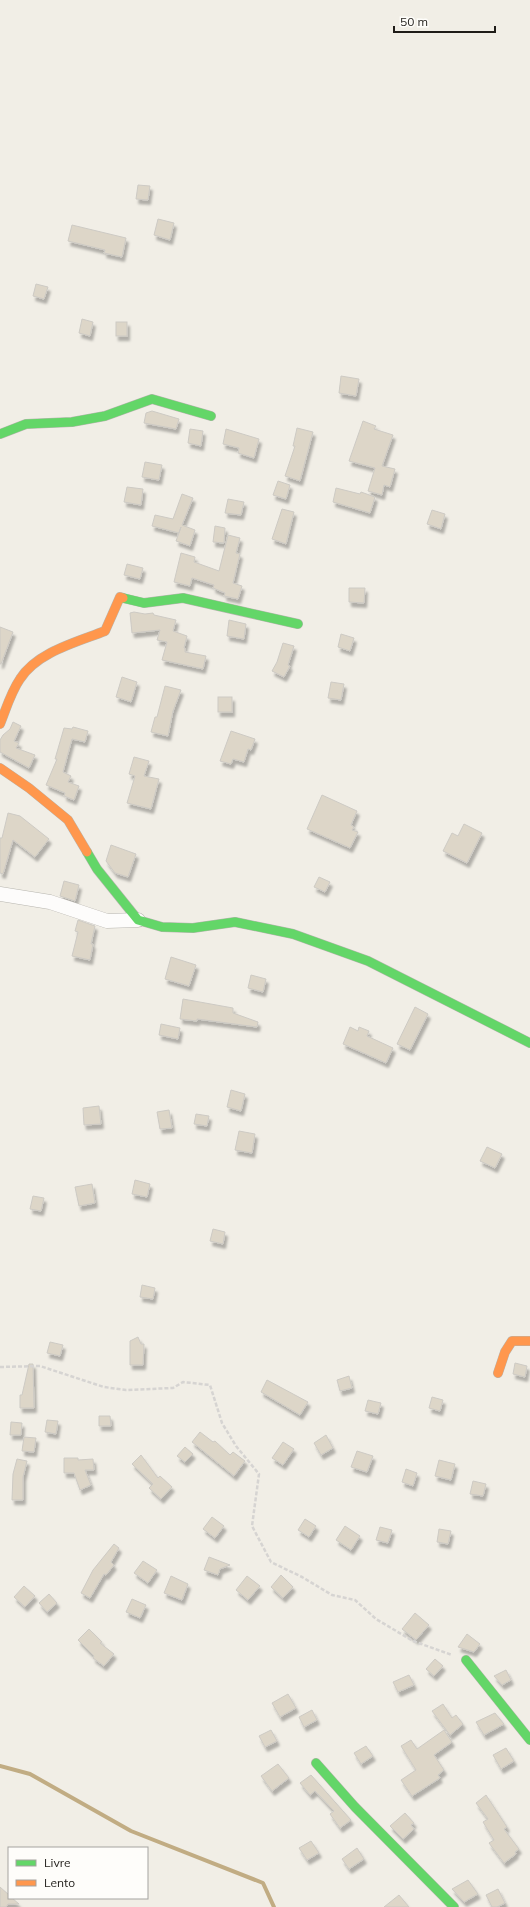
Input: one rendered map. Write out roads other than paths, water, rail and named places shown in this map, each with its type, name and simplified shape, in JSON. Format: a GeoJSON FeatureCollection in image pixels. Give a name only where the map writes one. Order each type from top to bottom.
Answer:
{"type":"FeatureCollection","features":[{"type":"Feature","properties":{"kind":"street"},"geometry":{"type":"LineString","coordinates":[[0,434],[26,424],[72,422],[105,416],[152,400],[211,416]]}},
{"type":"Feature","properties":{"kind":"street"},"geometry":{"type":"LineString","coordinates":[[0,724],[18,682],[30,667],[46,657],[105,631],[120,597],[144,603],[183,598],[298,624]]}},
{"type":"Feature","properties":{"kind":"street"},"geometry":{"type":"LineString","coordinates":[[0,768],[29,788],[68,820],[97,869],[138,920]]}},
{"type":"Feature","properties":{"kind":"street"},"geometry":{"type":"LineString","coordinates":[[0,894],[50,902],[107,921],[138,920],[162,927],[193,928],[235,922],[293,934],[368,961],[530,1043]]}},
{"type":"Feature","properties":{"kind":"street"},"geometry":{"type":"LineString","coordinates":[[498,1373],[505,1352],[512,1341],[530,1341]]}},
{"type":"Feature","properties":{"kind":"street"},"geometry":{"type":"LineString","coordinates":[[466,1660],[530,1740]]}},
{"type":"Feature","properties":{"kind":"street"},"geometry":{"type":"LineString","coordinates":[[316,1763],[355,1807],[454,1907]]}},
{"type":"Feature","properties":{"kind":"waterway"},"geometry":{"type":"LineString","coordinates":[[0,1766],[30,1774],[131,1831],[263,1883],[274,1907]]}}]}
